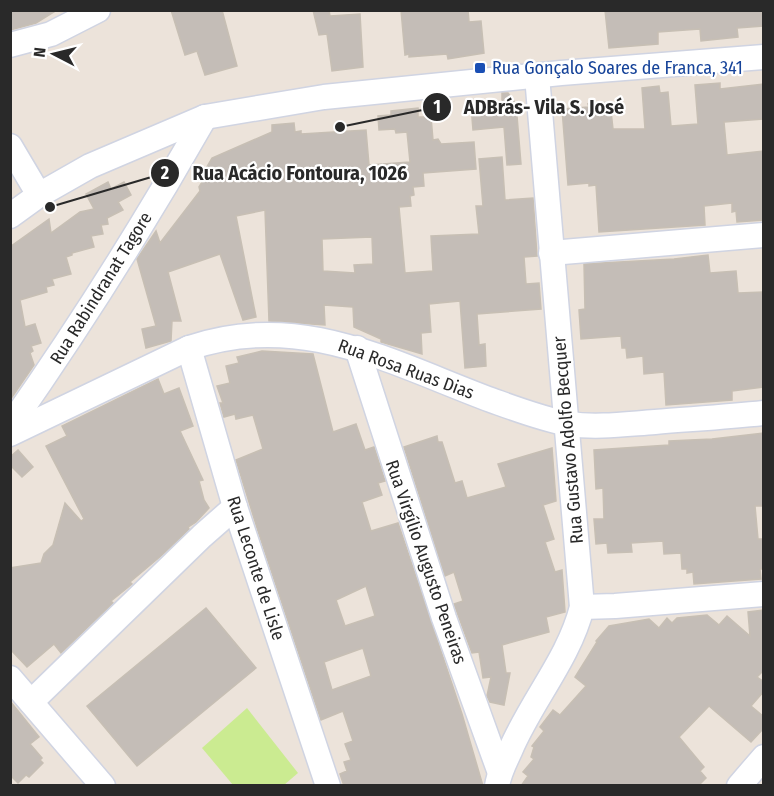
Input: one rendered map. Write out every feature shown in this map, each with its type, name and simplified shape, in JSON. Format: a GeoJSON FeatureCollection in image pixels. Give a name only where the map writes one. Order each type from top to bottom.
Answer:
{"type":"FeatureCollection","features":[{"type":"Feature","properties":{"kind":"street"},"geometry":{"type":"LineString","coordinates":[[10,45],[51,34],[98,10]]}},
{"type":"Feature","properties":{"kind":"street"},"geometry":{"type":"LineString","coordinates":[[10,216],[39,195],[100,162],[205,117],[324,97],[764,57]]}},
{"type":"Feature","properties":{"kind":"street","name":"Rua Gustavo Adolfo Becquer"},"geometry":{"type":"LineString","coordinates":[[498,779],[525,719],[574,634],[582,607],[537,76]]}},
{"type":"Feature","properties":{"kind":"street","name":"Rua Rabindranat Tagore"},"geometry":{"type":"LineString","coordinates":[[10,426],[52,366],[125,251],[205,117]]}},
{"type":"Feature","properties":{"kind":"street"},"geometry":{"type":"LineString","coordinates":[[10,146],[39,195]]}},
{"type":"Feature","properties":{"kind":"street"},"geometry":{"type":"LineString","coordinates":[[552,253],[764,235]]}},
{"type":"Feature","properties":{"kind":"street","name":"Rua Rosa Ruas Dias"},"geometry":{"type":"LineString","coordinates":[[10,434],[189,348],[240,335],[315,338],[357,348],[498,402],[567,423],[595,426],[764,413]]}},
{"type":"Feature","properties":{"kind":"street","name":"Rua Leconte de Lisle"},"geometry":{"type":"LineString","coordinates":[[189,348],[235,507],[328,786]]}},
{"type":"Feature","properties":{"kind":"street","name":"Rua Virgílio Augusto Peneiras"},"geometry":{"type":"LineString","coordinates":[[357,348],[498,779]]}},
{"type":"Feature","properties":{"kind":"street"},"geometry":{"type":"LineString","coordinates":[[31,702],[202,536],[235,507]]}},
{"type":"Feature","properties":{"kind":"street"},"geometry":{"type":"LineString","coordinates":[[582,607],[764,594]]}},
{"type":"Feature","properties":{"kind":"street"},"geometry":{"type":"LineString","coordinates":[[10,678],[103,786]]}},
{"type":"Feature","properties":{"kind":"street"},"geometry":{"type":"LineString","coordinates":[[739,786],[764,757]]}},
{"type":"Feature","properties":{"kind":"green space"},"geometry":{"type":"Polygon","coordinates":[[[247,708],[298,773],[284,785],[233,785],[202,748],[247,708]]]}},
{"type":"Feature","properties":{"kind":"building"},"geometry":{"type":"Polygon","coordinates":[[[10,10],[57,10],[36,23],[10,30],[10,10]]]}},
{"type":"Feature","properties":{"kind":"building"},"geometry":{"type":"Polygon","coordinates":[[[171,10],[222,10],[237,66],[205,75],[197,51],[185,55],[171,10]]]}},
{"type":"Feature","properties":{"kind":"building"},"geometry":{"type":"Polygon","coordinates":[[[313,10],[329,10],[330,16],[360,14],[363,67],[332,71],[327,34],[319,35],[313,10]]]}},
{"type":"Feature","properties":{"kind":"building"},"geometry":{"type":"Polygon","coordinates":[[[401,10],[468,10],[469,22],[481,21],[484,53],[448,59],[447,54],[409,57],[409,54],[405,55],[401,10]]]}},
{"type":"Feature","properties":{"kind":"building"},"geometry":{"type":"Polygon","coordinates":[[[605,10],[762,10],[764,26],[737,28],[738,37],[701,41],[700,29],[658,32],[658,44],[609,48],[605,10]]]}},
{"type":"Feature","properties":{"kind":"building"},"geometry":{"type":"Polygon","coordinates":[[[720,83],[720,89],[764,84],[764,119],[724,122],[727,155],[764,151],[764,220],[737,222],[736,211],[732,212],[732,203],[704,206],[705,225],[599,232],[596,185],[589,186],[589,183],[568,185],[562,109],[589,107],[588,104],[610,102],[613,129],[645,129],[642,88],[659,86],[660,93],[668,92],[671,126],[698,124],[695,85],[720,83]]]}},
{"type":"Feature","properties":{"kind":"building"},"geometry":{"type":"Polygon","coordinates":[[[502,93],[508,93],[516,104],[521,164],[507,165],[504,127],[473,130],[471,106],[502,103],[502,93]]]}},
{"type":"Feature","properties":{"kind":"building"},"geometry":{"type":"Polygon","coordinates":[[[418,108],[418,117],[431,117],[433,140],[438,139],[441,144],[474,142],[476,169],[423,173],[424,186],[413,187],[414,195],[410,196],[411,206],[399,207],[405,273],[433,271],[431,236],[479,234],[476,206],[483,206],[479,159],[502,157],[505,200],[533,198],[537,256],[524,257],[526,284],[539,283],[541,309],[477,314],[479,345],[485,344],[486,366],[465,368],[460,301],[429,304],[431,332],[421,333],[422,354],[381,342],[381,339],[354,327],[353,307],[324,305],[325,325],[269,321],[265,210],[236,216],[256,317],[243,320],[220,254],[168,272],[181,321],[172,321],[171,341],[146,348],[142,329],[156,326],[137,259],[156,231],[160,243],[200,191],[199,187],[204,179],[201,177],[212,158],[272,132],[272,125],[294,123],[295,132],[301,131],[301,134],[366,130],[369,165],[410,162],[407,132],[396,133],[395,129],[379,130],[378,116],[391,115],[391,111],[418,108]],[[372,237],[322,239],[323,271],[355,273],[354,265],[373,264],[372,237]]]}},
{"type":"Feature","properties":{"kind":"building"},"geometry":{"type":"Polygon","coordinates":[[[108,182],[111,189],[124,182],[131,195],[118,202],[123,210],[107,218],[108,224],[101,225],[103,234],[91,236],[94,247],[66,257],[71,274],[52,279],[54,285],[46,287],[47,292],[20,300],[25,327],[35,324],[41,343],[31,346],[33,351],[30,353],[34,365],[10,400],[10,247],[49,219],[51,233],[80,212],[94,209],[86,194],[108,182]]]}},
{"type":"Feature","properties":{"kind":"building"},"geometry":{"type":"Polygon","coordinates":[[[708,255],[710,273],[736,271],[738,293],[764,292],[764,387],[732,391],[732,400],[666,405],[664,372],[644,374],[643,356],[627,358],[626,348],[622,348],[621,336],[581,339],[579,310],[585,309],[584,264],[708,255]]]}},
{"type":"Feature","properties":{"kind":"building"},"geometry":{"type":"Polygon","coordinates":[[[262,351],[313,354],[333,432],[356,424],[365,450],[374,447],[385,481],[378,483],[382,495],[362,502],[371,531],[398,523],[462,714],[483,786],[344,786],[340,774],[347,771],[344,762],[351,760],[345,744],[353,741],[343,711],[321,720],[236,460],[263,449],[253,415],[236,419],[235,414],[224,417],[220,403],[223,403],[217,386],[230,383],[226,366],[239,363],[237,357],[262,351]],[[366,586],[336,600],[345,626],[375,616],[366,586]],[[363,648],[324,662],[332,690],[371,676],[363,648]]]}},
{"type":"Feature","properties":{"kind":"building"},"geometry":{"type":"Polygon","coordinates":[[[158,379],[164,394],[179,388],[193,426],[180,431],[203,480],[199,481],[204,500],[209,508],[162,555],[130,582],[132,584],[111,601],[113,603],[61,653],[54,644],[27,667],[10,649],[10,568],[41,563],[44,554],[53,545],[65,503],[81,521],[84,519],[46,446],[67,436],[62,426],[158,379]]]}},
{"type":"Feature","properties":{"kind":"building"},"geometry":{"type":"Polygon","coordinates":[[[764,433],[764,506],[755,506],[758,539],[764,539],[764,569],[760,569],[761,579],[694,584],[693,572],[687,573],[687,569],[682,569],[681,553],[664,554],[663,541],[631,543],[632,552],[608,553],[607,543],[596,544],[594,519],[604,519],[603,488],[596,489],[594,450],[669,445],[669,441],[764,433]]]}},
{"type":"Feature","properties":{"kind":"building"},"geometry":{"type":"Polygon","coordinates":[[[437,436],[438,442],[442,442],[455,483],[462,481],[467,498],[506,487],[498,464],[552,448],[556,501],[543,505],[554,539],[545,542],[555,572],[562,570],[565,612],[546,617],[549,632],[502,645],[506,673],[510,673],[504,705],[490,702],[487,696],[491,677],[483,678],[479,652],[472,653],[454,604],[463,601],[454,572],[445,576],[404,447],[437,436]]]}},
{"type":"Feature","properties":{"kind":"building"},"geometry":{"type":"Polygon","coordinates":[[[18,450],[33,467],[22,477],[10,465],[10,457],[18,450]]]}},
{"type":"Feature","properties":{"kind":"building"},"geometry":{"type":"Polygon","coordinates":[[[206,608],[256,668],[137,766],[87,706],[206,608]]]}},
{"type":"Feature","properties":{"kind":"building"},"geometry":{"type":"Polygon","coordinates":[[[764,610],[764,670],[757,677],[764,682],[764,691],[751,706],[764,717],[764,728],[751,742],[709,706],[679,737],[704,767],[700,771],[706,778],[698,786],[521,786],[528,776],[523,772],[534,759],[531,757],[534,747],[532,746],[544,731],[540,727],[553,710],[560,715],[586,686],[575,677],[596,641],[609,626],[649,619],[659,628],[667,618],[672,623],[677,618],[707,615],[719,625],[727,616],[750,636],[748,612],[764,610]]]}},
{"type":"Feature","properties":{"kind":"building"},"geometry":{"type":"Polygon","coordinates":[[[10,701],[39,737],[30,744],[42,758],[40,760],[43,763],[29,777],[26,775],[18,783],[10,775],[10,701]]]}},
{"type":"Feature","properties":{"kind":"place","name":"Rua Gonçalo Soares de Franca, 341"},"geometry":{"type":"Point","coordinates":[480,68]}},
{"type":"Feature","properties":{"kind":"place","name":"ADBrás- Vila S. José"},"geometry":{"type":"Point","coordinates":[340,127]}},
{"type":"Feature","properties":{"kind":"place","name":"Rua Acácio Fontoura, 1026"},"geometry":{"type":"Point","coordinates":[50,207]}}]}
